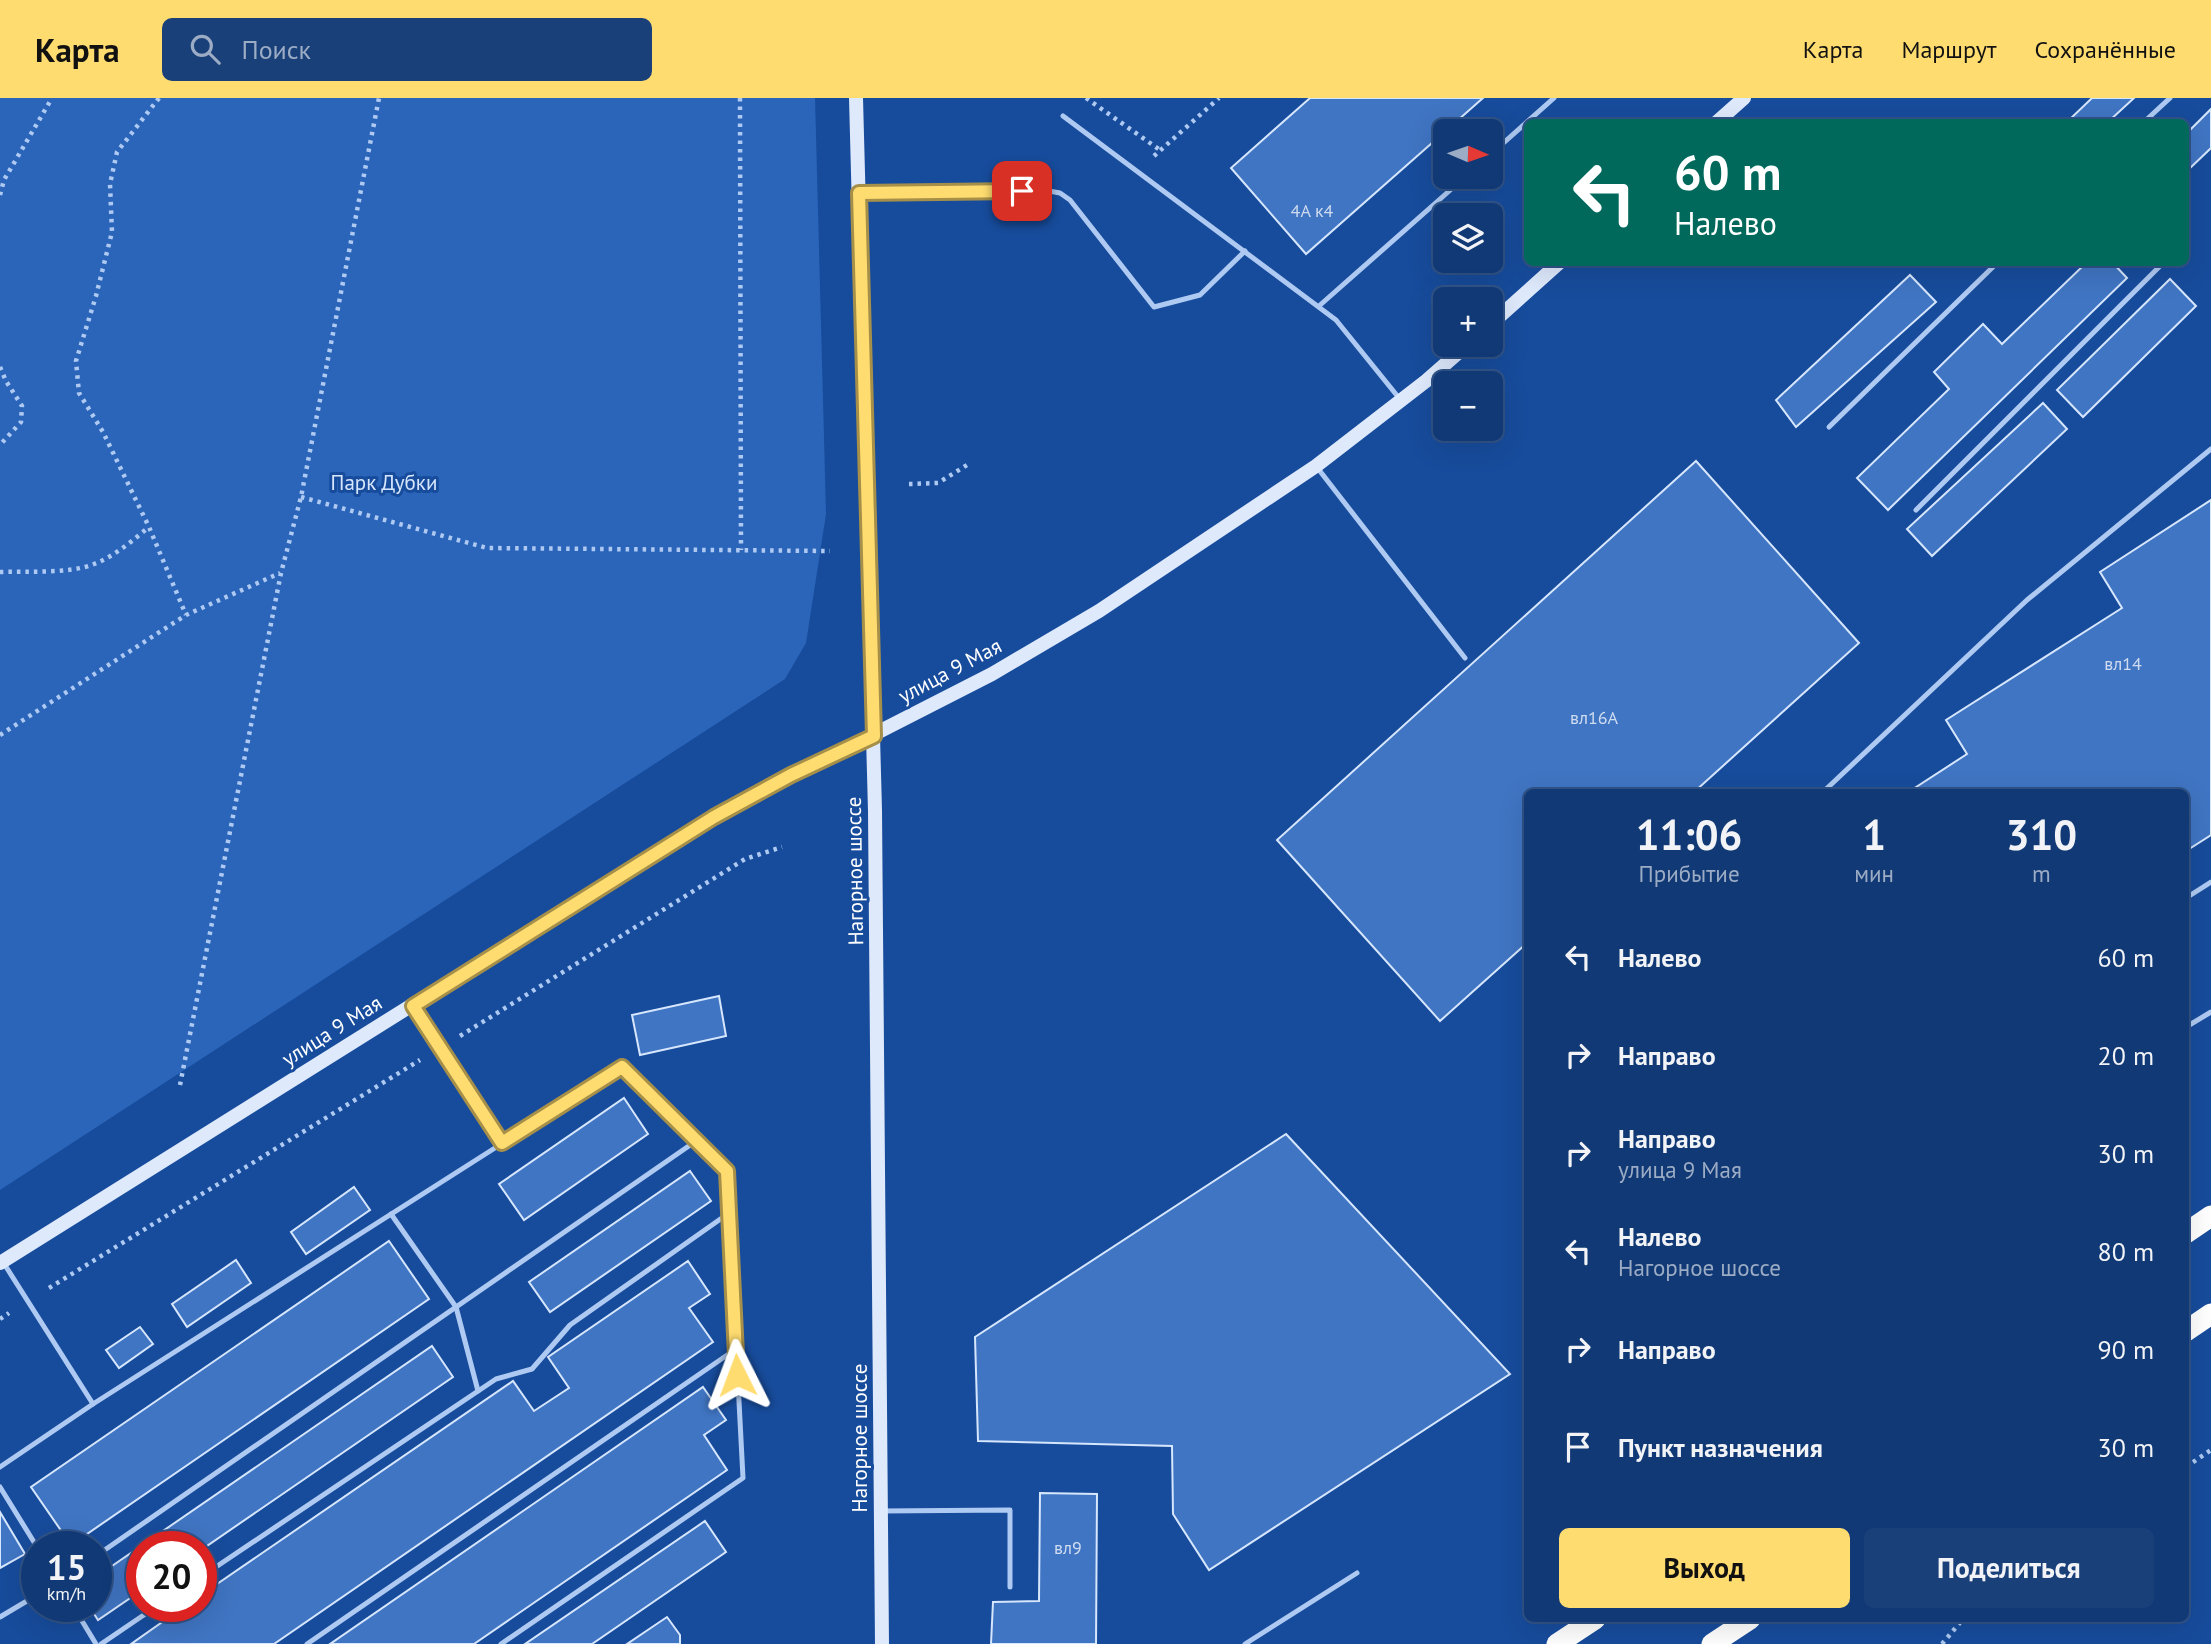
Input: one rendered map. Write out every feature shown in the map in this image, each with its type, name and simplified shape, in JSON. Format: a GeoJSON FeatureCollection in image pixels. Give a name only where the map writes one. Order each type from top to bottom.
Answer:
{"type":"FeatureCollection","features":[{"type":"Feature","properties":{"kind":"highway"},"geometry":{"type":"LineString","coordinates":[[2189,1231],[2211,1216]]}},
{"type":"Feature","properties":{"kind":"highway"},"geometry":{"type":"LineString","coordinates":[[2189,1329],[2211,1314]]}},
{"type":"Feature","properties":{"kind":"highway"},"geometry":{"type":"LineString","coordinates":[[1557,1644],[1590,1622]]}},
{"type":"Feature","properties":{"kind":"highway"},"geometry":{"type":"LineString","coordinates":[[1712,1644],[1745,1622]]}},
{"type":"Feature","properties":{"kind":"main road","name":"Нагорное шоссе"},"geometry":{"type":"LineString","coordinates":[[856,98],[874,736],[882,1644]]}},
{"type":"Feature","properties":{"kind":"main road"},"geometry":{"type":"LineString","coordinates":[[1720,119],[1744,98]]}},
{"type":"Feature","properties":{"kind":"main road"},"geometry":{"type":"LineString","coordinates":[[1503,313],[1556,266]]}},
{"type":"Feature","properties":{"kind":"main road","name":"улица 9 Мая"},"geometry":{"type":"LineString","coordinates":[[1,1263],[714,817],[791,775],[874,736],[992,674],[1099,611],[1317,466],[1453,357]]}},
{"type":"Feature","properties":{"kind":"lane"},"geometry":{"type":"LineString","coordinates":[[1530,119],[1554,98]]}},
{"type":"Feature","properties":{"kind":"lane"},"geometry":{"type":"LineString","coordinates":[[2147,119],[2169,98]]}},
{"type":"Feature","properties":{"kind":"lane"},"geometry":{"type":"LineString","coordinates":[[1063,116],[1336,320],[1401,400]]}},
{"type":"Feature","properties":{"kind":"lane"},"geometry":{"type":"LineString","coordinates":[[1503,143],[1524,125]]}},
{"type":"Feature","properties":{"kind":"lane"},"geometry":{"type":"LineString","coordinates":[[1318,306],[1451,189]]}},
{"type":"Feature","properties":{"kind":"lane"},"geometry":{"type":"LineString","coordinates":[[859,193],[1060,193],[1070,200],[1154,307],[1200,295],[1245,251]]}},
{"type":"Feature","properties":{"kind":"lane"},"geometry":{"type":"LineString","coordinates":[[1829,427],[1994,266]]}},
{"type":"Feature","properties":{"kind":"lane"},"geometry":{"type":"LineString","coordinates":[[1916,510],[2158,266]]}},
{"type":"Feature","properties":{"kind":"lane"},"geometry":{"type":"LineString","coordinates":[[1826,789],[2027,600],[2211,449]]}},
{"type":"Feature","properties":{"kind":"lane"},"geometry":{"type":"LineString","coordinates":[[1317,466],[1465,658]]}},
{"type":"Feature","properties":{"kind":"lane"},"geometry":{"type":"LineString","coordinates":[[2189,896],[2211,882]]}},
{"type":"Feature","properties":{"kind":"lane"},"geometry":{"type":"LineString","coordinates":[[413,1006],[502,1143]]}},
{"type":"Feature","properties":{"kind":"lane"},"geometry":{"type":"LineString","coordinates":[[2189,1025],[2211,1012]]}},
{"type":"Feature","properties":{"kind":"lane"},"geometry":{"type":"LineString","coordinates":[[0,1467],[93,1404],[622,1067],[727,1171],[743,1479],[501,1644]]}},
{"type":"Feature","properties":{"kind":"lane"},"geometry":{"type":"LineString","coordinates":[[112,1545],[696,1141]]}},
{"type":"Feature","properties":{"kind":"lane"},"geometry":{"type":"LineString","coordinates":[[217,1566],[478,1391],[496,1380],[532,1369],[570,1325],[729,1213]]}},
{"type":"Feature","properties":{"kind":"lane"},"geometry":{"type":"LineString","coordinates":[[391,1214],[456,1307],[478,1391]]}},
{"type":"Feature","properties":{"kind":"lane"},"geometry":{"type":"LineString","coordinates":[[1,1263],[93,1404]]}},
{"type":"Feature","properties":{"kind":"lane"},"geometry":{"type":"LineString","coordinates":[[307,1644],[736,1349]]}},
{"type":"Feature","properties":{"kind":"lane"},"geometry":{"type":"LineString","coordinates":[[0,1487],[27,1531]]}},
{"type":"Feature","properties":{"kind":"lane"},"geometry":{"type":"LineString","coordinates":[[881,1511],[1010,1510],[1010,1587]]}},
{"type":"Feature","properties":{"kind":"lane"},"geometry":{"type":"LineString","coordinates":[[1245,1644],[1357,1573]]}},
{"type":"Feature","properties":{"kind":"lane"},"geometry":{"type":"LineString","coordinates":[[0,1617],[21,1605]]}},
{"type":"Feature","properties":{"kind":"lane"},"geometry":{"type":"LineString","coordinates":[[83,1622],[96,1644]]}},
{"type":"Feature","properties":{"kind":"lane"},"geometry":{"type":"LineString","coordinates":[[102,1644],[134,1622]]}},
{"type":"Feature","properties":{"kind":"path"},"geometry":{"type":"LineString","coordinates":[[0,195],[4,180],[52,98]]}},
{"type":"Feature","properties":{"kind":"path"},"geometry":{"type":"LineString","coordinates":[[159,98],[117,152],[110,184],[112,232],[76,361],[79,393],[103,432],[149,527],[186,615]]}},
{"type":"Feature","properties":{"kind":"path"},"geometry":{"type":"LineString","coordinates":[[180,1085],[281,573],[301,497],[379,98]]}},
{"type":"Feature","properties":{"kind":"path"},"geometry":{"type":"LineString","coordinates":[[740,98],[741,550]]}},
{"type":"Feature","properties":{"kind":"path"},"geometry":{"type":"LineString","coordinates":[[1086,98],[1160,150]]}},
{"type":"Feature","properties":{"kind":"path"},"geometry":{"type":"LineString","coordinates":[[1137,171],[1219,98]]}},
{"type":"Feature","properties":{"kind":"path"},"geometry":{"type":"LineString","coordinates":[[0,367],[22,406],[21,422],[0,445]]}},
{"type":"Feature","properties":{"kind":"path"},"geometry":{"type":"LineString","coordinates":[[909,484],[938,482],[967,464]]}},
{"type":"Feature","properties":{"kind":"path"},"geometry":{"type":"LineString","coordinates":[[301,497],[487,548],[830,551]]}},
{"type":"Feature","properties":{"kind":"path"},"geometry":{"type":"LineString","coordinates":[[0,572],[56,571],[92,565],[122,549],[149,527]]}},
{"type":"Feature","properties":{"kind":"path"},"geometry":{"type":"LineString","coordinates":[[0,734],[186,615],[281,573]]}},
{"type":"Feature","properties":{"kind":"path"},"geometry":{"type":"LineString","coordinates":[[0,1319],[745,859],[782,847]]}},
{"type":"Feature","properties":{"kind":"path"},"geometry":{"type":"LineString","coordinates":[[2189,1465],[2211,1450]]}},
{"type":"Feature","properties":{"kind":"path"},"geometry":{"type":"LineString","coordinates":[[1942,1644],[1960,1622]]}},
{"type":"Feature","properties":{"kind":"green space","name":"Парк Дубки"},"geometry":{"type":"Polygon","coordinates":[[[0,98],[815,98],[826,514],[806,643],[785,679],[0,1190],[0,98]]]}},
{"type":"Feature","properties":{"kind":"building"},"geometry":{"type":"Polygon","coordinates":[[[1310,98],[1483,98],[1459,119],[1433,119],[1433,142],[1306,254],[1231,168],[1310,98]]]}},
{"type":"Feature","properties":{"kind":"building"},"geometry":{"type":"Polygon","coordinates":[[[2092,98],[2134,98],[2111,119],[2070,119],[2092,98]]]}},
{"type":"Feature","properties":{"kind":"building"},"geometry":{"type":"Polygon","coordinates":[[[2211,109],[2211,148],[2189,169],[2189,131],[2211,109]]]}},
{"type":"Feature","properties":{"kind":"building"},"geometry":{"type":"Polygon","coordinates":[[[2083,266],[2116,266],[2127,278],[1888,510],[1857,478],[1949,389],[1934,372],[1983,324],[2002,344],[2083,266]]]}},
{"type":"Feature","properties":{"kind":"building"},"geometry":{"type":"Polygon","coordinates":[[[1910,275],[1936,302],[1796,427],[1776,400],[1910,275]]]}},
{"type":"Feature","properties":{"kind":"building"},"geometry":{"type":"Polygon","coordinates":[[[2170,279],[2196,306],[2083,417],[2057,390],[2170,279]]]}},
{"type":"Feature","properties":{"kind":"building"},"geometry":{"type":"Polygon","coordinates":[[[2043,403],[2067,429],[1932,556],[1907,529],[2043,403]]]}},
{"type":"Feature","properties":{"kind":"building"},"geometry":{"type":"Polygon","coordinates":[[[1696,461],[1859,643],[1697,789],[1524,789],[1524,946],[1440,1021],[1277,840],[1696,461]]]}},
{"type":"Feature","properties":{"kind":"building"},"geometry":{"type":"Polygon","coordinates":[[[2211,500],[2211,835],[2189,849],[2189,789],[1913,789],[1967,754],[1946,720],[2122,608],[2100,572],[2211,500]]]}},
{"type":"Feature","properties":{"kind":"building"},"geometry":{"type":"Polygon","coordinates":[[[719,996],[726,1036],[640,1055],[632,1015],[719,996]]]}},
{"type":"Feature","properties":{"kind":"building"},"geometry":{"type":"Polygon","coordinates":[[[624,1098],[648,1134],[524,1220],[499,1184],[624,1098]]]}},
{"type":"Feature","properties":{"kind":"building"},"geometry":{"type":"Polygon","coordinates":[[[1286,1134],[1510,1374],[1209,1570],[1173,1514],[1172,1446],[978,1441],[975,1337],[1286,1134]]]}},
{"type":"Feature","properties":{"kind":"building"},"geometry":{"type":"Polygon","coordinates":[[[690,1171],[711,1201],[550,1312],[529,1282],[690,1171]]]}},
{"type":"Feature","properties":{"kind":"building"},"geometry":{"type":"Polygon","coordinates":[[[354,1187],[370,1210],[306,1254],[291,1232],[354,1187]]]}},
{"type":"Feature","properties":{"kind":"building"},"geometry":{"type":"Polygon","coordinates":[[[389,1241],[429,1299],[91,1531],[61,1531],[31,1487],[389,1241]]]}},
{"type":"Feature","properties":{"kind":"building"},"geometry":{"type":"Polygon","coordinates":[[[236,1260],[251,1283],[187,1327],[172,1304],[236,1260]]]}},
{"type":"Feature","properties":{"kind":"building"},"geometry":{"type":"Polygon","coordinates":[[[688,1261],[710,1294],[689,1308],[713,1342],[274,1644],[131,1644],[162,1622],[217,1622],[217,1584],[513,1381],[534,1411],[569,1388],[548,1357],[688,1261]]]}},
{"type":"Feature","properties":{"kind":"building"},"geometry":{"type":"Polygon","coordinates":[[[140,1327],[153,1344],[119,1368],[106,1350],[140,1327]]]}},
{"type":"Feature","properties":{"kind":"building"},"geometry":{"type":"Polygon","coordinates":[[[432,1346],[453,1377],[217,1539],[217,1531],[163,1531],[432,1346]]]}},
{"type":"Feature","properties":{"kind":"building"},"geometry":{"type":"Polygon","coordinates":[[[703,1387],[726,1420],[704,1435],[727,1470],[474,1644],[330,1644],[703,1387]]]}},
{"type":"Feature","properties":{"kind":"building"},"geometry":{"type":"Polygon","coordinates":[[[1040,1493],[1097,1494],[1096,1644],[991,1644],[993,1602],[1039,1601],[1040,1493]]]}},
{"type":"Feature","properties":{"kind":"building"},"geometry":{"type":"Polygon","coordinates":[[[0,1512],[21,1547],[21,1556],[0,1568],[0,1512]]]}},
{"type":"Feature","properties":{"kind":"building"},"geometry":{"type":"Polygon","coordinates":[[[705,1521],[726,1552],[592,1644],[525,1644],[705,1521]]]}},
{"type":"Feature","properties":{"kind":"building"},"geometry":{"type":"Polygon","coordinates":[[[126,1556],[126,1601],[112,1610],[112,1566],[126,1556]]]}},
{"type":"Feature","properties":{"kind":"building"},"geometry":{"type":"Polygon","coordinates":[[[667,1617],[680,1635],[680,1644],[627,1644],[667,1617]]]}},
{"type":"Feature","properties":{"kind":"route"},"geometry":{"type":"LineString","coordinates":[[737,1375],[727,1171],[622,1067],[502,1143],[413,1006],[714,817],[791,775],[874,736],[859,193],[1022,191]]}}]}
